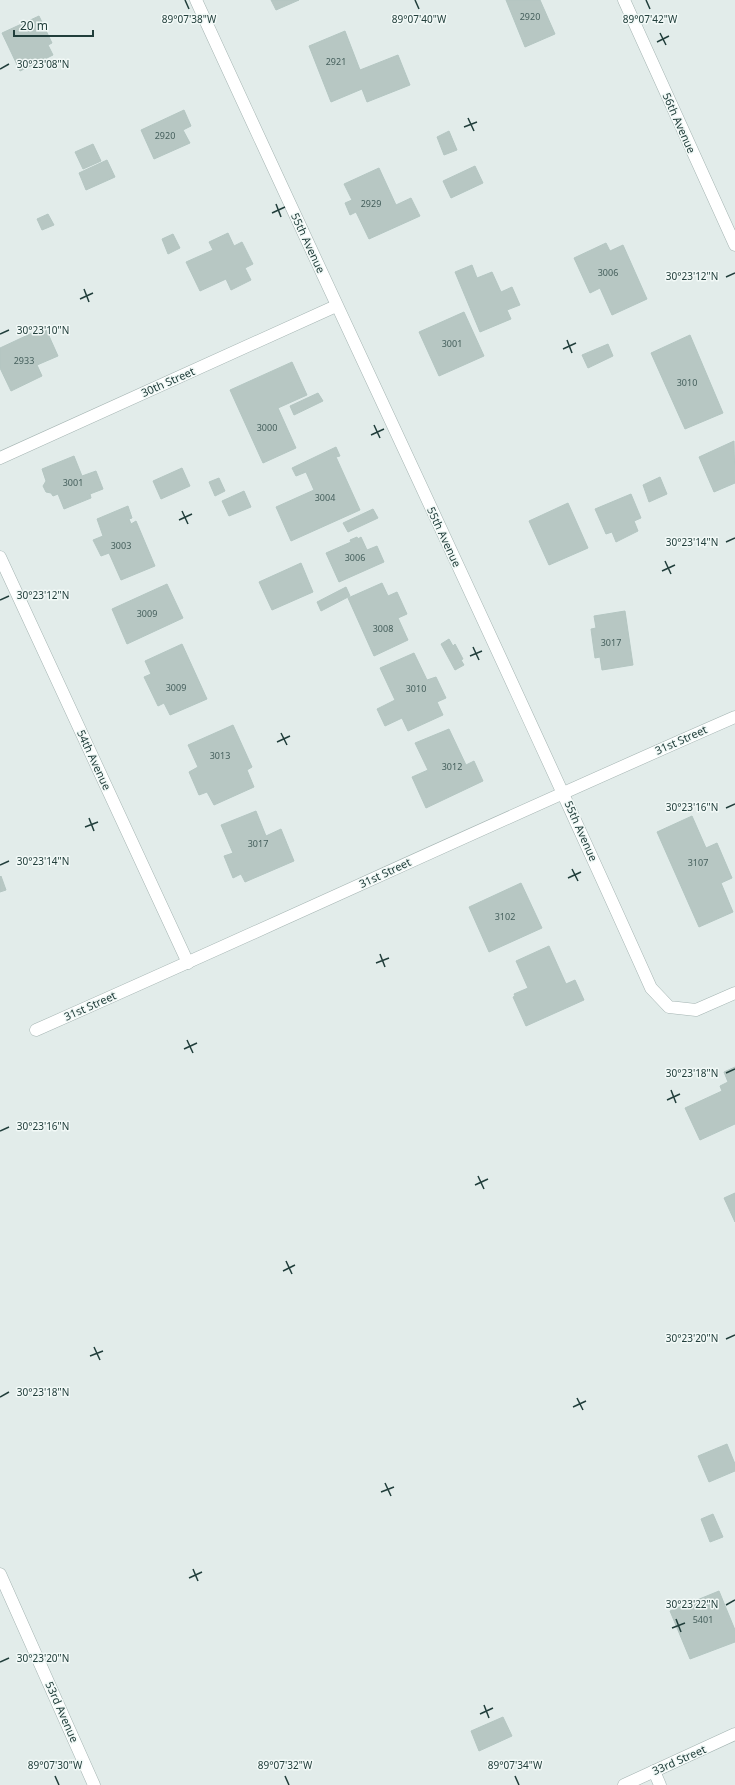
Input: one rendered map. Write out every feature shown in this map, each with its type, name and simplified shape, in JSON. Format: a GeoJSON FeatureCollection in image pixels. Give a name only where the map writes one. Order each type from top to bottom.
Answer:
{"type":"FeatureCollection","features":[{"type":"Feature","properties":{"kind":"street","name":"55th Avenue"},"geometry":{"type":"LineString","coordinates":[[196,0],[336,306],[563,792],[651,988],[669,1007],[696,1010],[735,993]]}},
{"type":"Feature","properties":{"kind":"street","name":"56th Avenue"},"geometry":{"type":"LineString","coordinates":[[624,0],[735,245]]}},
{"type":"Feature","properties":{"kind":"street","name":"30th Street"},"geometry":{"type":"LineString","coordinates":[[0,458],[336,306]]}},
{"type":"Feature","properties":{"kind":"street","name":"54th Avenue"},"geometry":{"type":"LineString","coordinates":[[0,557],[188,963]]}},
{"type":"Feature","properties":{"kind":"street","name":"31st Street"},"geometry":{"type":"LineString","coordinates":[[36,1030],[735,716]]}},
{"type":"Feature","properties":{"kind":"street","name":"53rd Avenue"},"geometry":{"type":"LineString","coordinates":[[0,1574],[94,1785]]}},
{"type":"Feature","properties":{"kind":"street","name":"33rd Street"},"geometry":{"type":"LineString","coordinates":[[624,1785],[735,1734]]}},
{"type":"Feature","properties":{"kind":"street"},"geometry":{"type":"LineString","coordinates":[[654,1771],[660,1785]]}},
{"type":"Feature","properties":{"kind":"building"},"geometry":{"type":"Polygon","coordinates":[[[271,0],[299,0],[276,10],[271,0]]]}},
{"type":"Feature","properties":{"kind":"building"},"geometry":{"type":"Polygon","coordinates":[[[506,0],[540,0],[555,34],[525,47],[506,0]]]}},
{"type":"Feature","properties":{"kind":"building"},"geometry":{"type":"Polygon","coordinates":[[[39,16],[52,43],[48,45],[53,55],[20,71],[2,33],[39,16]]]}},
{"type":"Feature","properties":{"kind":"building"},"geometry":{"type":"Polygon","coordinates":[[[345,31],[360,70],[398,55],[410,85],[367,102],[362,89],[331,102],[309,46],[345,31]]]}},
{"type":"Feature","properties":{"kind":"building"},"geometry":{"type":"Polygon","coordinates":[[[184,110],[191,126],[183,130],[190,143],[154,159],[141,130],[184,110]]]}},
{"type":"Feature","properties":{"kind":"building"},"geometry":{"type":"Polygon","coordinates":[[[449,131],[457,150],[444,155],[437,137],[449,131]]]}},
{"type":"Feature","properties":{"kind":"building"},"geometry":{"type":"Polygon","coordinates":[[[93,144],[101,161],[83,169],[75,152],[93,144]]]}},
{"type":"Feature","properties":{"kind":"building"},"geometry":{"type":"Polygon","coordinates":[[[107,160],[115,177],[86,190],[79,173],[107,160]]]}},
{"type":"Feature","properties":{"kind":"building"},"geometry":{"type":"Polygon","coordinates":[[[475,166],[483,183],[451,198],[443,181],[475,166]]]}},
{"type":"Feature","properties":{"kind":"building"},"geometry":{"type":"Polygon","coordinates":[[[379,168],[396,205],[411,198],[420,216],[369,239],[356,212],[350,215],[345,203],[352,200],[344,184],[379,168]]]}},
{"type":"Feature","properties":{"kind":"building"},"geometry":{"type":"Polygon","coordinates":[[[48,214],[54,225],[42,230],[37,219],[48,214]]]}},
{"type":"Feature","properties":{"kind":"building"},"geometry":{"type":"Polygon","coordinates":[[[228,233],[234,246],[242,242],[253,264],[245,268],[251,280],[231,290],[226,279],[200,291],[186,262],[213,250],[209,242],[228,233]]]}},
{"type":"Feature","properties":{"kind":"building"},"geometry":{"type":"Polygon","coordinates":[[[173,234],[180,248],[168,254],[162,239],[173,234]]]}},
{"type":"Feature","properties":{"kind":"building"},"geometry":{"type":"Polygon","coordinates":[[[606,243],[610,251],[623,245],[647,299],[612,315],[600,288],[590,293],[574,258],[606,243]]]}},
{"type":"Feature","properties":{"kind":"building"},"geometry":{"type":"Polygon","coordinates":[[[472,265],[477,278],[492,272],[501,292],[512,287],[520,305],[507,310],[511,319],[480,332],[455,272],[472,265]]]}},
{"type":"Feature","properties":{"kind":"building"},"geometry":{"type":"Polygon","coordinates":[[[464,312],[484,356],[439,376],[419,332],[464,312]]]}},
{"type":"Feature","properties":{"kind":"building"},"geometry":{"type":"Polygon","coordinates":[[[45,327],[58,356],[37,365],[42,376],[11,391],[0,368],[0,348],[45,327]]]}},
{"type":"Feature","properties":{"kind":"building"},"geometry":{"type":"Polygon","coordinates":[[[690,335],[723,413],[685,429],[651,353],[690,335]]]}},
{"type":"Feature","properties":{"kind":"building"},"geometry":{"type":"Polygon","coordinates":[[[608,344],[613,356],[588,368],[582,355],[608,344]]]}},
{"type":"Feature","properties":{"kind":"building"},"geometry":{"type":"Polygon","coordinates":[[[292,362],[307,395],[278,408],[296,448],[263,463],[230,390],[292,362]]]}},
{"type":"Feature","properties":{"kind":"building"},"geometry":{"type":"Polygon","coordinates":[[[318,393],[323,401],[294,415],[290,406],[318,393]]]}},
{"type":"Feature","properties":{"kind":"building"},"geometry":{"type":"Polygon","coordinates":[[[734,441],[735,483],[714,492],[699,457],[734,441]]]}},
{"type":"Feature","properties":{"kind":"building"},"geometry":{"type":"Polygon","coordinates":[[[336,447],[340,456],[336,457],[360,510],[291,541],[276,507],[314,490],[306,472],[296,476],[292,468],[336,447]]]}},
{"type":"Feature","properties":{"kind":"building"},"geometry":{"type":"Polygon","coordinates":[[[74,456],[82,476],[96,471],[103,489],[90,494],[91,498],[64,509],[58,494],[53,496],[51,493],[46,492],[43,486],[46,481],[42,469],[74,456]]]}},
{"type":"Feature","properties":{"kind":"building"},"geometry":{"type":"Polygon","coordinates":[[[182,468],[190,486],[161,499],[153,481],[182,468]]]}},
{"type":"Feature","properties":{"kind":"building"},"geometry":{"type":"Polygon","coordinates":[[[660,477],[667,494],[649,502],[643,485],[660,477]]]}},
{"type":"Feature","properties":{"kind":"building"},"geometry":{"type":"Polygon","coordinates":[[[219,478],[225,491],[215,496],[209,482],[219,478]]]}},
{"type":"Feature","properties":{"kind":"building"},"geometry":{"type":"Polygon","coordinates":[[[244,491],[251,507],[229,516],[222,501],[244,491]]]}},
{"type":"Feature","properties":{"kind":"building"},"geometry":{"type":"Polygon","coordinates":[[[631,494],[641,518],[634,521],[638,531],[616,542],[612,532],[606,534],[595,509],[631,494]]]}},
{"type":"Feature","properties":{"kind":"building"},"geometry":{"type":"Polygon","coordinates":[[[568,503],[588,548],[549,565],[529,521],[568,503]]]}},
{"type":"Feature","properties":{"kind":"building"},"geometry":{"type":"Polygon","coordinates":[[[128,506],[132,518],[129,519],[131,524],[136,521],[155,566],[121,580],[109,553],[101,556],[93,540],[103,536],[97,519],[128,506]]]}},
{"type":"Feature","properties":{"kind":"building"},"geometry":{"type":"Polygon","coordinates":[[[373,509],[378,518],[348,532],[343,523],[373,509]]]}},
{"type":"Feature","properties":{"kind":"building"},"geometry":{"type":"Polygon","coordinates":[[[357,537],[358,539],[361,537],[367,550],[377,546],[384,562],[339,582],[326,553],[351,542],[350,540],[357,537]]]}},
{"type":"Feature","properties":{"kind":"building"},"geometry":{"type":"Polygon","coordinates":[[[301,563],[313,592],[272,610],[259,582],[301,563]]]}},
{"type":"Feature","properties":{"kind":"building"},"geometry":{"type":"Polygon","coordinates":[[[382,583],[388,596],[397,592],[407,614],[398,618],[408,640],[374,656],[348,598],[382,583]]]}},
{"type":"Feature","properties":{"kind":"building"},"geometry":{"type":"Polygon","coordinates":[[[167,584],[183,618],[127,644],[112,609],[167,584]]]}},
{"type":"Feature","properties":{"kind":"building"},"geometry":{"type":"Polygon","coordinates":[[[346,587],[350,596],[321,611],[317,602],[346,587]]]}},
{"type":"Feature","properties":{"kind":"building"},"geometry":{"type":"Polygon","coordinates":[[[625,611],[633,665],[602,670],[600,657],[595,658],[591,629],[596,628],[594,616],[625,611]]]}},
{"type":"Feature","properties":{"kind":"building"},"geometry":{"type":"Polygon","coordinates":[[[449,639],[453,646],[455,644],[463,659],[461,660],[464,665],[455,670],[441,644],[449,639]]]}},
{"type":"Feature","properties":{"kind":"building"},"geometry":{"type":"Polygon","coordinates":[[[182,644],[207,699],[170,715],[164,703],[158,706],[144,677],[151,674],[145,661],[182,644]]]}},
{"type":"Feature","properties":{"kind":"building"},"geometry":{"type":"Polygon","coordinates":[[[414,653],[427,680],[436,677],[446,698],[437,702],[443,715],[408,731],[402,718],[385,726],[377,709],[395,700],[380,668],[414,653]]]}},
{"type":"Feature","properties":{"kind":"building"},"geometry":{"type":"Polygon","coordinates":[[[233,725],[252,767],[247,770],[254,787],[214,805],[207,792],[199,795],[189,772],[198,767],[188,745],[233,725]]]}},
{"type":"Feature","properties":{"kind":"building"},"geometry":{"type":"Polygon","coordinates":[[[449,729],[466,765],[474,761],[483,781],[426,808],[412,777],[428,770],[415,743],[449,729]]]}},
{"type":"Feature","properties":{"kind":"building"},"geometry":{"type":"Polygon","coordinates":[[[256,811],[266,836],[281,829],[294,861],[245,882],[241,874],[233,878],[224,856],[233,853],[221,825],[256,811]]]}},
{"type":"Feature","properties":{"kind":"building"},"geometry":{"type":"Polygon","coordinates":[[[692,816],[706,848],[717,843],[732,878],[721,883],[733,912],[699,927],[657,832],[692,816]]]}},
{"type":"Feature","properties":{"kind":"building"},"geometry":{"type":"Polygon","coordinates":[[[1,876],[6,890],[0,892],[0,877],[1,876]]]}},
{"type":"Feature","properties":{"kind":"building"},"geometry":{"type":"Polygon","coordinates":[[[521,883],[542,928],[489,952],[469,907],[521,883]]]}},
{"type":"Feature","properties":{"kind":"building"},"geometry":{"type":"Polygon","coordinates":[[[549,946],[566,984],[575,980],[584,1000],[526,1026],[513,997],[515,996],[514,994],[528,988],[516,961],[549,946]]]}},
{"type":"Feature","properties":{"kind":"building"},"geometry":{"type":"Polygon","coordinates":[[[735,1067],[735,1124],[700,1140],[685,1108],[722,1091],[720,1086],[728,1082],[724,1072],[735,1067]]]}},
{"type":"Feature","properties":{"kind":"building"},"geometry":{"type":"Polygon","coordinates":[[[735,1193],[735,1222],[724,1198],[735,1193]]]}},
{"type":"Feature","properties":{"kind":"building"},"geometry":{"type":"Polygon","coordinates":[[[727,1444],[735,1464],[735,1471],[709,1482],[698,1456],[727,1444]]]}},
{"type":"Feature","properties":{"kind":"building"},"geometry":{"type":"Polygon","coordinates":[[[713,1514],[723,1537],[710,1542],[701,1519],[713,1514]]]}},
{"type":"Feature","properties":{"kind":"building"},"geometry":{"type":"Polygon","coordinates":[[[719,1591],[735,1630],[735,1642],[690,1659],[670,1611],[719,1591]]]}},
{"type":"Feature","properties":{"kind":"building"},"geometry":{"type":"Polygon","coordinates":[[[503,1717],[512,1736],[479,1751],[471,1731],[503,1717]]]}}]}
